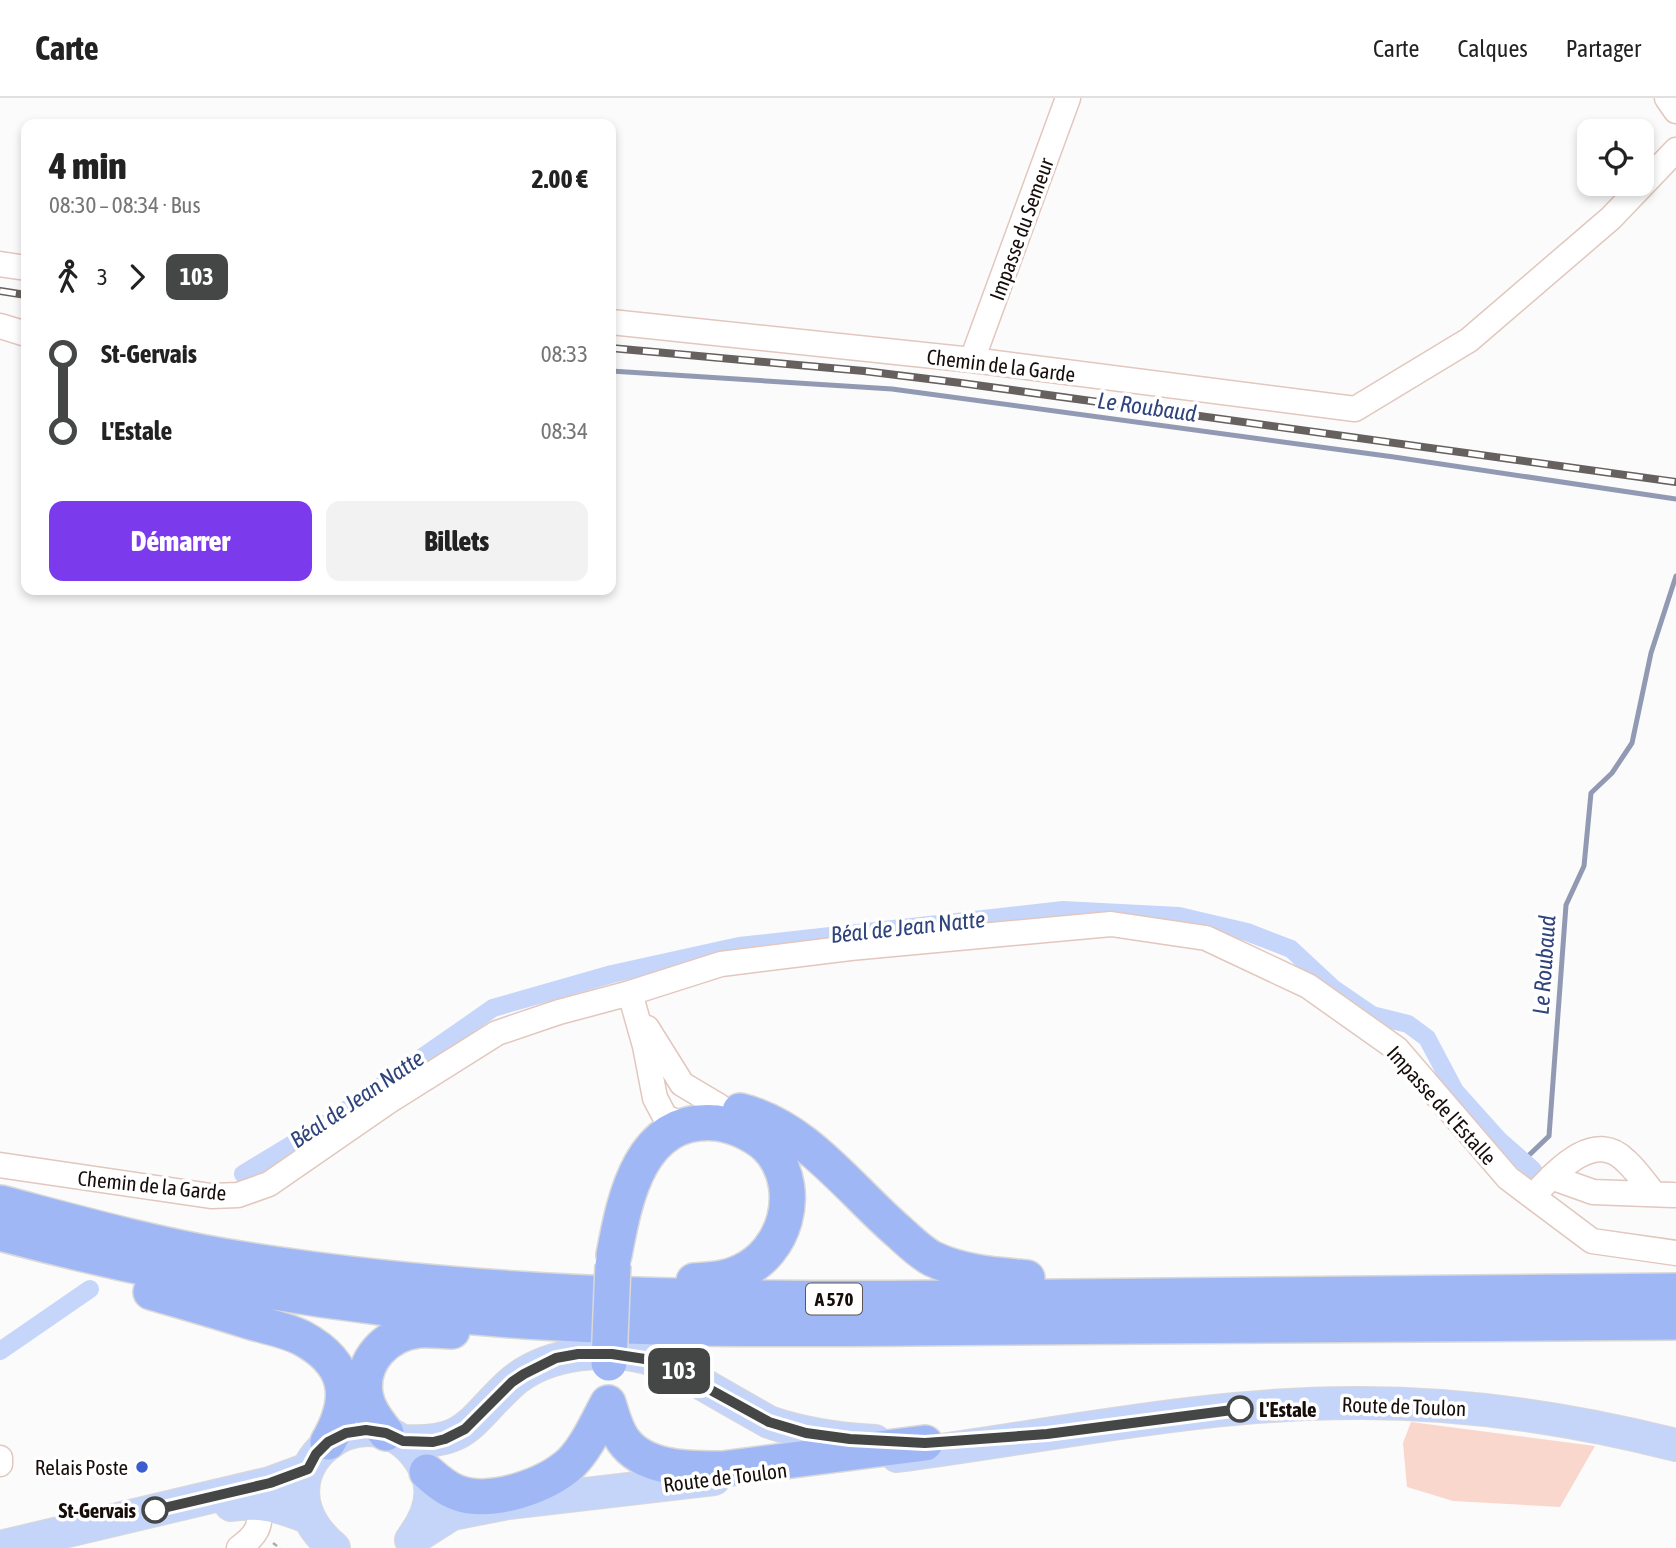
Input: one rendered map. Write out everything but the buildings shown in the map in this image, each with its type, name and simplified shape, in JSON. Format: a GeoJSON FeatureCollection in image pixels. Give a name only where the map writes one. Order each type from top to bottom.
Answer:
{"type":"FeatureCollection","features":[{"type":"Feature","properties":{"kind":"highway"},"geometry":{"type":"LineString","coordinates":[[518,1502],[541,1494],[580,1468],[599,1440],[608,1403],[614,1183],[619,1166],[637,1134],[675,1110],[719,1106],[760,1116],[812,1149],[883,1218],[931,1258],[981,1274],[1049,1280],[1342,1284],[1493,1294]]}},
{"type":"Feature","properties":{"kind":"highway"},"geometry":{"type":"LineString","coordinates":[[613,1260],[621,1215],[633,1178],[651,1149],[664,1136],[675,1110]]}},
{"type":"Feature","properties":{"kind":"highway"},"geometry":{"type":"LineString","coordinates":[[0,1197],[208,1239],[337,1260],[415,1269],[648,1283],[697,1281],[740,1273],[766,1254],[783,1227],[787,1211],[787,1192],[782,1172],[774,1154],[761,1141],[724,1124],[706,1122],[675,1110]]}},
{"type":"Feature","properties":{"kind":"highway","name":"A 570"},"geometry":{"type":"LineString","coordinates":[[0,1203],[219,1256],[354,1275],[598,1294],[881,1299],[1676,1292]]}},
{"type":"Feature","properties":{"kind":"highway","name":"A 570"},"geometry":{"type":"LineString","coordinates":[[0,1233],[89,1257],[206,1282],[316,1299],[543,1322],[764,1328],[1676,1322]]}},
{"type":"Feature","properties":{"kind":"highway"},"geometry":{"type":"LineString","coordinates":[[0,1247],[301,1337],[327,1356],[343,1383],[345,1395],[342,1417],[318,1456]]}},
{"type":"Feature","properties":{"kind":"highway"},"geometry":{"type":"LineString","coordinates":[[395,1437],[369,1409],[365,1393],[365,1375],[371,1360],[382,1346],[396,1337],[417,1330],[714,1342],[918,1342],[1535,1336],[1619,1322]]}},
{"type":"Feature","properties":{"kind":"highway"},"geometry":{"type":"LineString","coordinates":[[608,1403],[623,1441],[639,1454],[669,1466],[690,1469],[722,1469],[925,1443]]}},
{"type":"Feature","properties":{"kind":"highway"},"geometry":{"type":"LineString","coordinates":[[427,1472],[440,1484],[457,1493],[473,1497],[504,1494],[534,1485],[550,1478],[571,1463],[608,1403]]}},
{"type":"Feature","properties":{"kind":"main road","name":"Route de Toulon"},"geometry":{"type":"LineString","coordinates":[[318,1456],[346,1433],[366,1430],[433,1442],[457,1434],[524,1374],[556,1358],[596,1353],[658,1361],[760,1417],[786,1428],[850,1439],[925,1443],[1047,1434]]}},
{"type":"Feature","properties":{"kind":"main road","name":"Route de Toulon"},"geometry":{"type":"LineString","coordinates":[[405,1544],[452,1514],[518,1502],[930,1452],[1240,1409],[1302,1404],[1384,1403],[1531,1415],[1619,1430],[1676,1446]]}},
{"type":"Feature","properties":{"kind":"main road"},"geometry":{"type":"LineString","coordinates":[[395,1437],[418,1455],[427,1472],[431,1490],[429,1508],[422,1525],[405,1544]]}},
{"type":"Feature","properties":{"kind":"main road"},"geometry":{"type":"LineString","coordinates":[[318,1456],[303,1485],[303,1501],[307,1517],[318,1535],[334,1548]]}},
{"type":"Feature","properties":{"kind":"main road"},"geometry":{"type":"LineString","coordinates":[[0,1547],[270,1483],[318,1456]]}},
{"type":"Feature","properties":{"kind":"main road"},"geometry":{"type":"LineString","coordinates":[[52,1548],[225,1506],[260,1503],[307,1517]]}},
{"type":"Feature","properties":{"kind":"street","name":"Impasse du Semeur"},"geometry":{"type":"LineString","coordinates":[[972,360],[1068,98]]}},
{"type":"Feature","properties":{"kind":"street"},"geometry":{"type":"LineString","coordinates":[[1667,98],[1676,111]]}},
{"type":"Feature","properties":{"kind":"street","name":"Chemin de la Garde"},"geometry":{"type":"LineString","coordinates":[[616,323],[972,360],[1355,410],[1469,340],[1611,218],[1676,150]]}},
{"type":"Feature","properties":{"kind":"street"},"geometry":{"type":"LineString","coordinates":[[0,264],[21,267]]}},
{"type":"Feature","properties":{"kind":"street"},"geometry":{"type":"LineString","coordinates":[[0,326],[21,332]]}},
{"type":"Feature","properties":{"kind":"street","name":"Impasse de l'Estalle"},"geometry":{"type":"LineString","coordinates":[[630,993],[721,964],[850,948],[1111,924],[1206,938],[1308,986],[1398,1049],[1508,1178],[1592,1241],[1676,1253]]}},
{"type":"Feature","properties":{"kind":"street","name":"Chemin de la Garde"},"geometry":{"type":"LineString","coordinates":[[0,1166],[211,1196],[238,1195],[269,1184],[391,1100],[497,1033],[559,1012],[630,993]]}},
{"type":"Feature","properties":{"kind":"street"},"geometry":{"type":"LineString","coordinates":[[630,993],[645,1046],[653,1090],[675,1110]]}},
{"type":"Feature","properties":{"kind":"street"},"geometry":{"type":"LineString","coordinates":[[630,993],[649,1033],[675,1110]]}},
{"type":"Feature","properties":{"kind":"street"},"geometry":{"type":"LineString","coordinates":[[1533,1196],[1551,1177],[1571,1161],[1594,1148],[1606,1148],[1625,1159],[1664,1195],[1593,1192],[1551,1177]]}},
{"type":"Feature","properties":{"kind":"street"},"geometry":{"type":"LineString","coordinates":[[0,1458],[0,1464]]}},
{"type":"Feature","properties":{"kind":"street"},"geometry":{"type":"LineString","coordinates":[[246,1546],[259,1526],[260,1503]]}},
{"type":"Feature","properties":{"kind":"shaded area"},"geometry":{"type":"Polygon","coordinates":[[[1411,1422],[1595,1446],[1560,1507],[1453,1501],[1407,1487],[1403,1443],[1411,1422]]]}},
{"type":"Feature","properties":{"kind":"waterway","name":"Le Roubaud"},"geometry":{"type":"LineString","coordinates":[[616,371],[892,389],[1394,457],[1676,499]]}},
{"type":"Feature","properties":{"kind":"waterway","name":"Le Roubaud"},"geometry":{"type":"LineString","coordinates":[[1523,1161],[1549,1136],[1566,905],[1584,866],[1591,793],[1612,773],[1632,743],[1651,653],[1676,576]]}},
{"type":"Feature","properties":{"kind":"waterway","name":"Béal de Jean Natte"},"geometry":{"type":"LineString","coordinates":[[243,1174],[329,1122],[493,1008],[612,974],[739,946],[1063,910],[1179,916],[1247,932],[1291,949],[1334,989],[1372,1015],[1408,1024],[1427,1038],[1455,1091],[1499,1140],[1533,1170]]}},
{"type":"Feature","properties":{"kind":"waterway","name":"Béal de Jean Natte"},"geometry":{"type":"LineString","coordinates":[[0,1351],[90,1289]]}},
{"type":"Feature","properties":{"kind":"railway"},"geometry":{"type":"LineString","coordinates":[[0,291],[21,294]]}},
{"type":"Feature","properties":{"kind":"railway"},"geometry":{"type":"LineString","coordinates":[[616,348],[864,371],[961,383],[1676,482]]}},
{"type":"Feature","properties":{"kind":"bus line","name":"103"},"geometry":{"type":"LineString","coordinates":[[155,1510],[270,1483],[308,1469],[316,1454],[328,1442],[346,1433],[366,1430],[386,1433],[403,1441],[433,1442],[445,1439],[465,1429],[512,1382],[524,1374],[556,1358],[578,1354],[612,1354],[658,1361],[769,1422],[806,1433],[850,1439],[925,1443],[1047,1434],[1154,1418],[1240,1409]]}},
{"type":"Feature","properties":{"kind":"place","name":"L'Estale"},"geometry":{"type":"Point","coordinates":[1240,1409]}},
{"type":"Feature","properties":{"kind":"place","name":"Relais Poste"},"geometry":{"type":"Point","coordinates":[142,1467]}},
{"type":"Feature","properties":{"kind":"place","name":"St-Gervais"},"geometry":{"type":"Point","coordinates":[155,1510]}}]}
